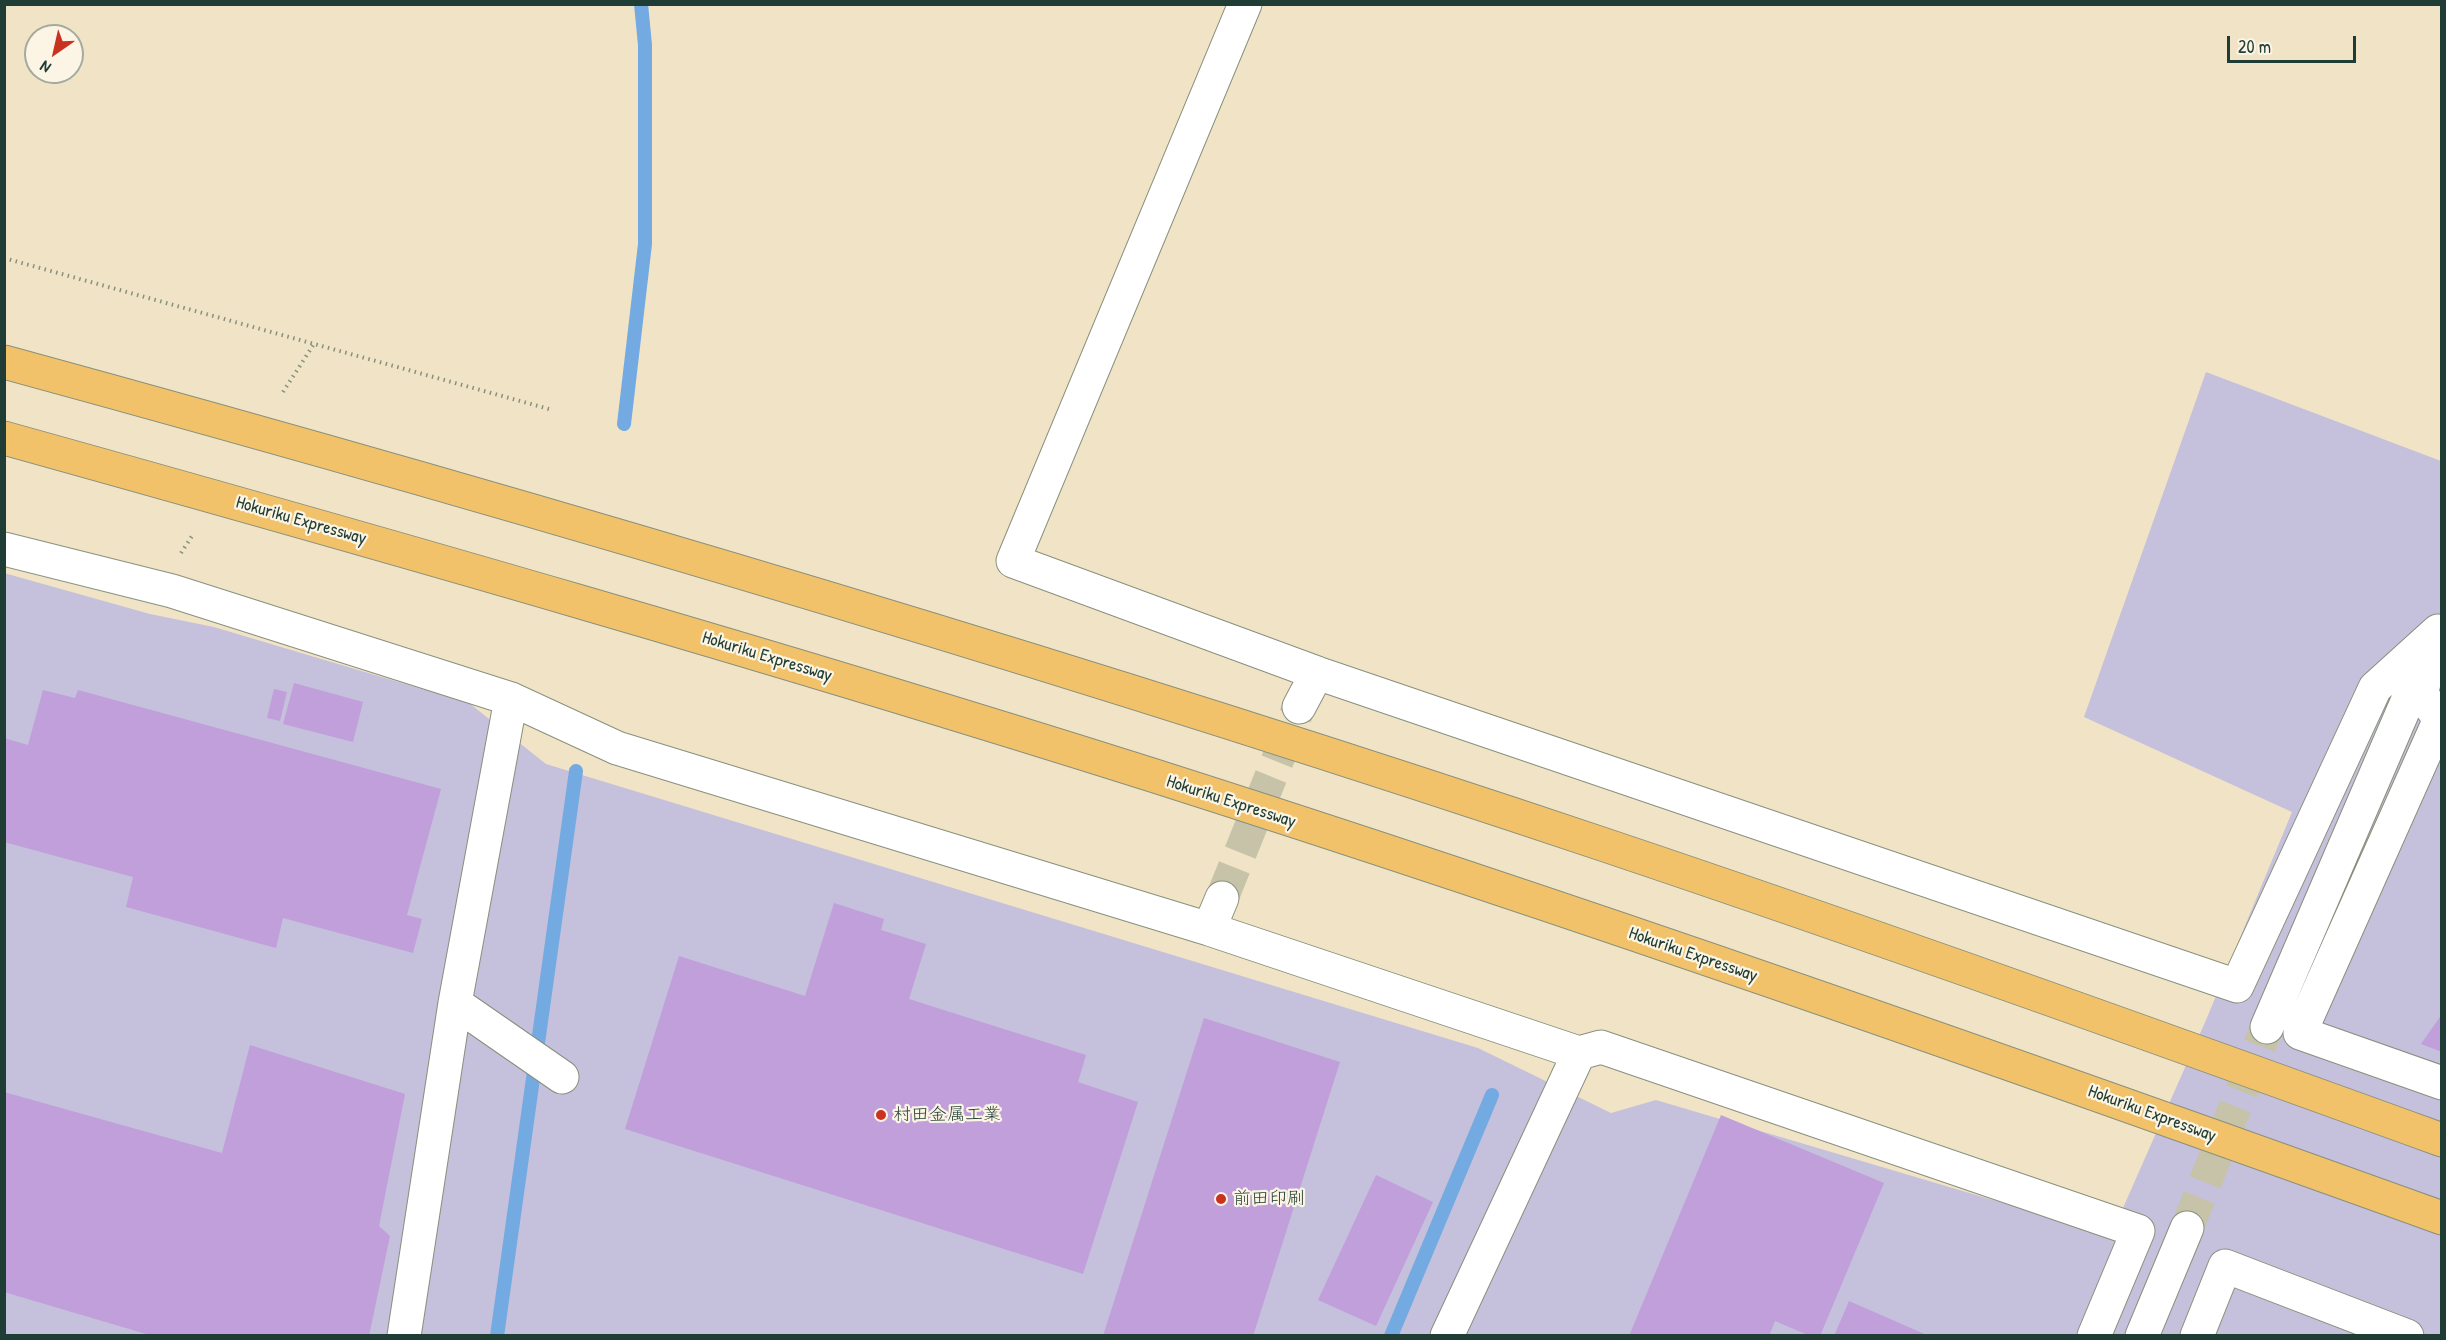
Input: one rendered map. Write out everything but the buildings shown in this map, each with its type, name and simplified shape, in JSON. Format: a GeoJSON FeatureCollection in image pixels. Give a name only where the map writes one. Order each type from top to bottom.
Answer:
{"type":"FeatureCollection","features":[{"type":"Feature","properties":{"kind":"highway"},"geometry":{"type":"LineString","coordinates":[[4,362],[279,437],[730,569],[1188,709],[1627,853],[2118,1023],[2442,1140]]}},
{"type":"Feature","properties":{"kind":"highway","name":"Hokuriku Expressway"},"geometry":{"type":"LineString","coordinates":[[4,438],[718,642],[1153,776],[1602,924],[2051,1077],[2442,1218]]}},
{"type":"Feature","properties":{"kind":"street"},"geometry":{"type":"LineString","coordinates":[[1245,4],[1013,561],[1317,673],[2237,986],[2375,688],[2440,627]]}},
{"type":"Feature","properties":{"kind":"street"},"geometry":{"type":"LineString","coordinates":[[4,549],[172,591],[511,699],[617,748],[1209,929],[1579,1053],[1601,1047],[2138,1232],[2094,1335]]}},
{"type":"Feature","properties":{"kind":"street"},"geometry":{"type":"LineString","coordinates":[[2267,1026],[2440,627]]}},
{"type":"Feature","properties":{"kind":"street"},"geometry":{"type":"LineString","coordinates":[[2440,627],[2421,694],[2440,719],[2300,1033],[2442,1083]]}},
{"type":"Feature","properties":{"kind":"street"},"geometry":{"type":"LineString","coordinates":[[1299,707],[1317,673]]}},
{"type":"Feature","properties":{"kind":"street"},"geometry":{"type":"LineString","coordinates":[[405,1335],[455,1004],[511,699]]}},
{"type":"Feature","properties":{"kind":"street"},"geometry":{"type":"LineString","coordinates":[[1209,929],[1222,898]]}},
{"type":"Feature","properties":{"kind":"street"},"geometry":{"type":"LineString","coordinates":[[455,1004],[562,1077]]}},
{"type":"Feature","properties":{"kind":"street"},"geometry":{"type":"LineString","coordinates":[[1447,1335],[1579,1053]]}},
{"type":"Feature","properties":{"kind":"street"},"geometry":{"type":"LineString","coordinates":[[2142,1335],[2187,1228]]}},
{"type":"Feature","properties":{"kind":"street"},"geometry":{"type":"LineString","coordinates":[[2197,1335],[2225,1266],[2407,1335]]}},
{"type":"Feature","properties":{"kind":"path"},"geometry":{"type":"LineString","coordinates":[[4,258],[549,409]]}},
{"type":"Feature","properties":{"kind":"path"},"geometry":{"type":"LineString","coordinates":[[283,393],[314,344]]}},
{"type":"Feature","properties":{"kind":"shaded area"},"geometry":{"type":"Polygon","coordinates":[[[2206,372],[2441,461],[2441,1335],[5,1335],[4,573],[150,614],[214,627],[469,703],[546,764],[1478,1048],[1611,1113],[1656,1100],[2111,1235],[2206,1020],[2292,812],[2084,717],[2206,372]]]}},
{"type":"Feature","properties":{"kind":"waterway"},"geometry":{"type":"LineString","coordinates":[[624,424],[645,244],[645,45],[641,4]]}},
{"type":"Feature","properties":{"kind":"waterway"},"geometry":{"type":"LineString","coordinates":[[497,1336],[576,771]]}},
{"type":"Feature","properties":{"kind":"waterway"},"geometry":{"type":"LineString","coordinates":[[1391,1336],[1492,1095]]}},
{"type":"Feature","properties":{"kind":"tunnel"},"geometry":{"type":"LineString","coordinates":[[1222,898],[1299,707]]}},
{"type":"Feature","properties":{"kind":"tunnel"},"geometry":{"type":"LineString","coordinates":[[2187,1228],[2267,1027]]}},
{"type":"Feature","properties":{"kind":"place","name":"村田金属工業"},"geometry":{"type":"Point","coordinates":[881,1115]}},
{"type":"Feature","properties":{"kind":"place","name":"前田印刷"},"geometry":{"type":"Point","coordinates":[1221,1199]}}]}
